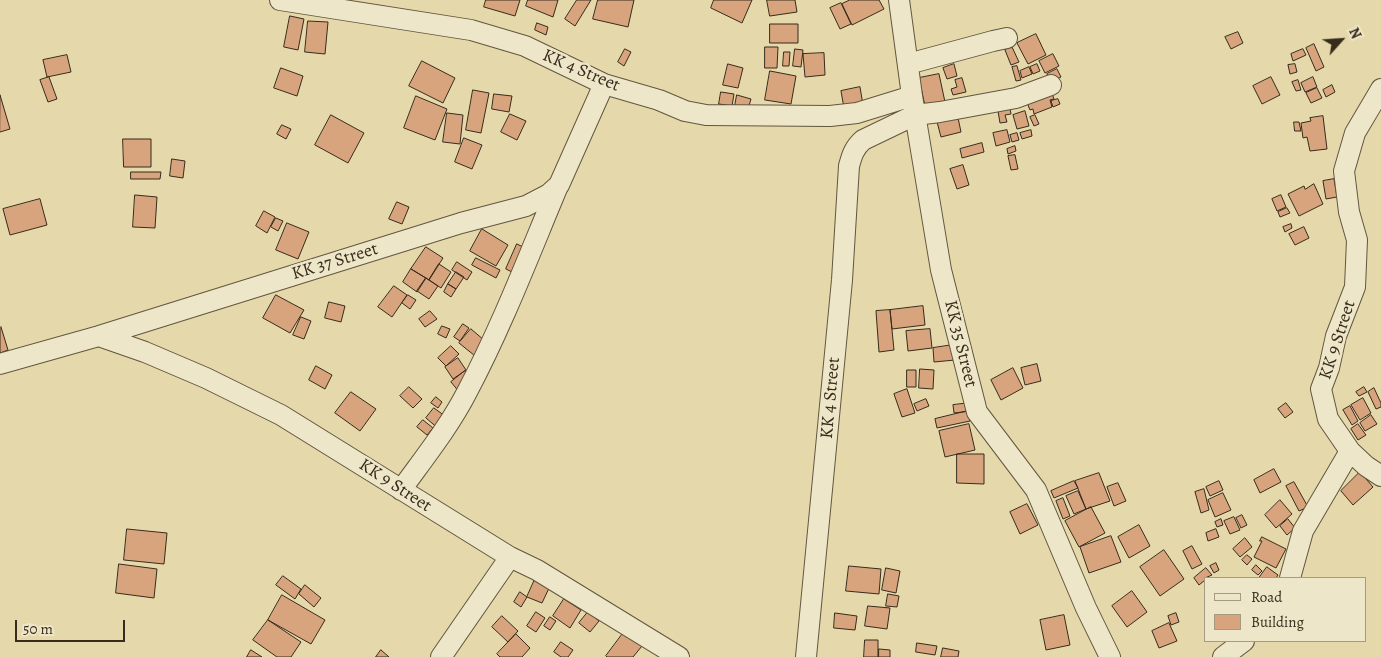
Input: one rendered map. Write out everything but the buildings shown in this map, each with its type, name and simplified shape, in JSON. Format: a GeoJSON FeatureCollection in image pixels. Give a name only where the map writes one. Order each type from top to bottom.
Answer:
{"type":"FeatureCollection","features":[{"type":"Feature","properties":{"kind":"street","name":"KK 4 Street"},"geometry":{"type":"LineString","coordinates":[[280,0],[471,30],[525,46],[604,84],[644,95],[685,111],[706,115],[830,116],[913,105]]}},
{"type":"Feature","properties":{"kind":"street","name":"KK 35 Street"},"geometry":{"type":"LineString","coordinates":[[899,0],[913,105],[941,270],[978,412],[1036,490],[1086,608],[1110,657]]}},
{"type":"Feature","properties":{"kind":"street"},"geometry":{"type":"LineString","coordinates":[[908,64],[993,40],[1007,38]]}},
{"type":"Feature","properties":{"kind":"street"},"geometry":{"type":"LineString","coordinates":[[401,490],[448,424],[466,393],[487,350],[604,84]]}},
{"type":"Feature","properties":{"kind":"street"},"geometry":{"type":"LineString","coordinates":[[913,105],[940,112],[1016,98],[1051,85]]}},
{"type":"Feature","properties":{"kind":"street","name":"KK 9 Street"},"geometry":{"type":"LineString","coordinates":[[1381,89],[1355,133],[1344,171],[1349,212],[1357,240],[1355,287],[1336,336],[1329,368],[1321,389],[1328,419],[1350,451],[1366,466],[1381,476]]}},
{"type":"Feature","properties":{"kind":"street","name":"KK 4 Street"},"geometry":{"type":"LineString","coordinates":[[806,657],[842,280],[849,166],[852,154],[863,140],[913,105]]}},
{"type":"Feature","properties":{"kind":"street","name":"KK 37 Street"},"geometry":{"type":"LineString","coordinates":[[2,358],[99,336],[461,223],[526,206],[549,194],[559,185]]}},
{"type":"Feature","properties":{"kind":"street","name":"KK 9 Street"},"geometry":{"type":"LineString","coordinates":[[99,336],[145,352],[206,378],[281,415],[510,557],[537,570],[679,657]]}},
{"type":"Feature","properties":{"kind":"street"},"geometry":{"type":"LineString","coordinates":[[1290,577],[1303,531],[1350,451]]}},
{"type":"Feature","properties":{"kind":"street"},"geometry":{"type":"LineString","coordinates":[[441,657],[510,557]]}},
{"type":"Feature","properties":{"kind":"street"},"geometry":{"type":"LineString","coordinates":[[1223,657],[1243,642]]}}]}
